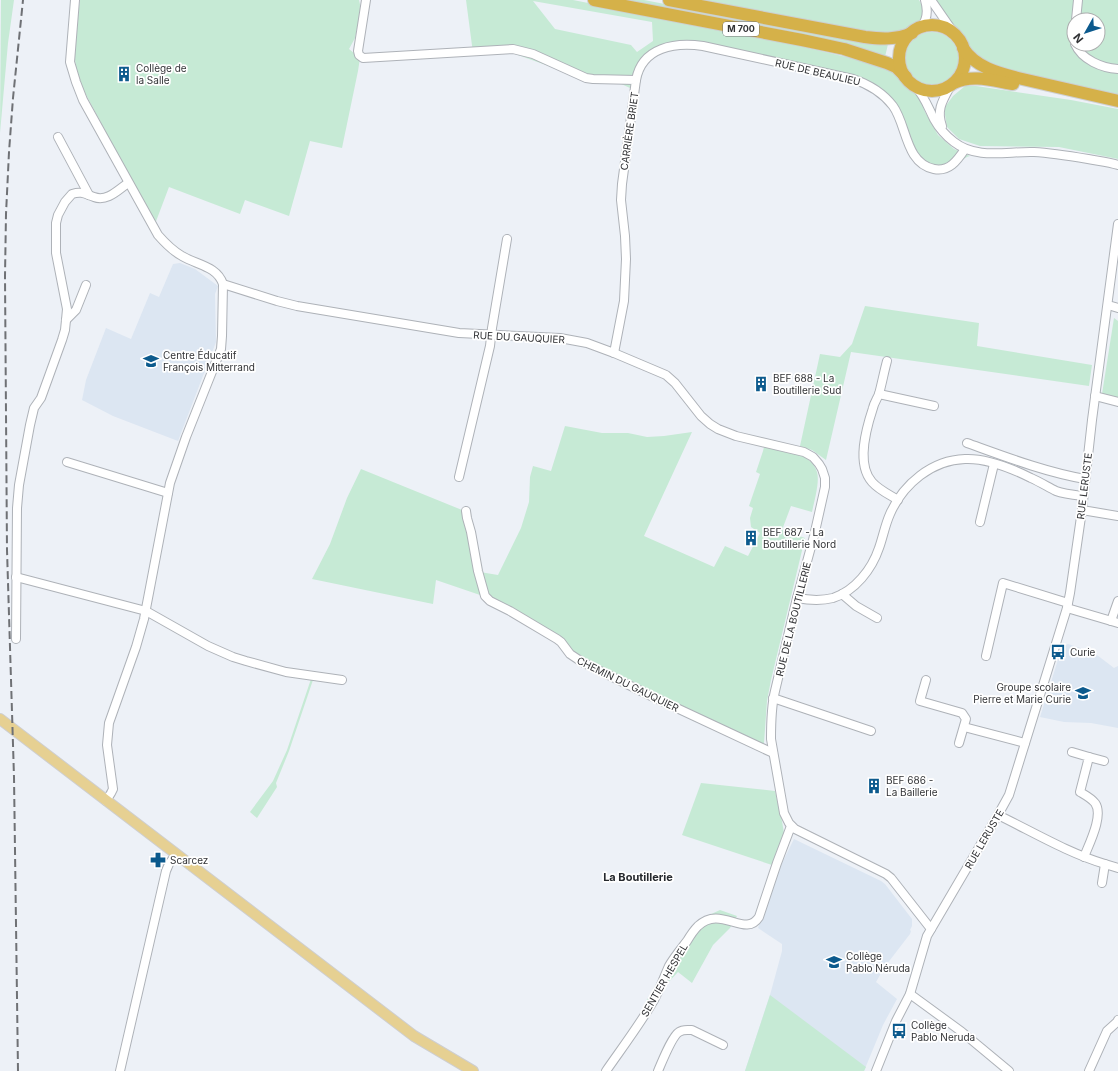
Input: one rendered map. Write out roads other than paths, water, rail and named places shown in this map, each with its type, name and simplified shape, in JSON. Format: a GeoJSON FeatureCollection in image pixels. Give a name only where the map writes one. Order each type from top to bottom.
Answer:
{"type":"FeatureCollection","features":[{"type":"Feature","properties":{"kind":"highway","name":"M 700"},"geometry":{"type":"LineString","coordinates":[[594,0],[833,46],[896,67],[910,81]]}},
{"type":"Feature","properties":{"kind":"highway","name":"M 700"},"geometry":{"type":"LineString","coordinates":[[670,0],[865,37],[892,39],[902,37],[916,30]]}},
{"type":"Feature","properties":{"kind":"highway"},"geometry":{"type":"LineString","coordinates":[[940,26],[956,36],[969,57],[977,63],[1002,74],[1116,100],[979,78],[966,79],[935,91],[924,90],[910,81],[901,67],[901,49],[904,42],[916,30],[940,26]]}},
{"type":"Feature","properties":{"kind":"highway"},"geometry":{"type":"LineString","coordinates":[[953,84],[960,76],[963,69],[965,56],[963,48]]}},
{"type":"Feature","properties":{"kind":"main road"},"geometry":{"type":"LineString","coordinates":[[0,719],[414,1036],[473,1071]]}},
{"type":"Feature","properties":{"kind":"street"},"geometry":{"type":"LineString","coordinates":[[75,0],[70,62],[83,100],[128,183],[162,240],[183,257],[214,270],[220,276],[223,284],[221,349],[179,456],[168,493],[146,611],[136,646],[109,722],[107,745],[113,789],[106,801]]}},
{"type":"Feature","properties":{"kind":"street","name":"CARRIÈRE BRIET"},"geometry":{"type":"LineString","coordinates":[[366,0],[358,51],[359,55],[363,58],[513,49],[533,54],[586,78],[636,80],[622,188],[622,204],[626,236],[624,301],[614,353]]}},
{"type":"Feature","properties":{"kind":"street"},"geometry":{"type":"LineString","coordinates":[[916,30],[926,21],[927,18],[925,0]]}},
{"type":"Feature","properties":{"kind":"street"},"geometry":{"type":"LineString","coordinates":[[931,0],[956,36]]}},
{"type":"Feature","properties":{"kind":"street"},"geometry":{"type":"LineString","coordinates":[[1077,12],[1078,0]]}},
{"type":"Feature","properties":{"kind":"street","name":"RUE DE BEAULIEU"},"geometry":{"type":"LineString","coordinates":[[636,80],[643,63],[655,52],[675,45],[685,44],[703,46],[853,79],[863,83],[880,93],[893,106],[911,149],[919,161],[931,168],[944,169],[950,167],[965,149]]}},
{"type":"Feature","properties":{"kind":"street"},"geometry":{"type":"LineString","coordinates":[[1080,52],[1097,64],[1118,70]]}},
{"type":"Feature","properties":{"kind":"street"},"geometry":{"type":"LineString","coordinates":[[910,81],[923,96],[937,124],[944,133],[955,143],[965,149],[988,154],[1028,152],[1046,153],[1118,165]]}},
{"type":"Feature","properties":{"kind":"street"},"geometry":{"type":"LineString","coordinates":[[944,133],[939,112],[942,102],[953,84]]}},
{"type":"Feature","properties":{"kind":"street"},"geometry":{"type":"LineString","coordinates":[[58,137],[89,195]]}},
{"type":"Feature","properties":{"kind":"street"},"geometry":{"type":"LineString","coordinates":[[16,639],[17,508],[27,439],[34,408],[41,398],[62,340],[66,320],[66,304],[56,253],[56,224],[58,215],[65,202],[72,194],[82,192],[94,198],[101,199],[110,196],[128,183]]}},
{"type":"Feature","properties":{"kind":"street","name":"RUE LERUSTE"},"geometry":{"type":"LineString","coordinates":[[931,929],[998,815],[1012,786],[1068,606],[1082,510],[1095,396],[1116,255],[1118,224]]}},
{"type":"Feature","properties":{"kind":"street"},"geometry":{"type":"LineString","coordinates":[[459,477],[490,346],[507,239]]}},
{"type":"Feature","properties":{"kind":"street","name":"RUE DU GAUQUIER"},"geometry":{"type":"LineString","coordinates":[[223,284],[297,306],[459,333],[570,339],[595,346],[666,375],[701,416],[718,429],[736,436],[804,452],[816,460],[822,469]]}},
{"type":"Feature","properties":{"kind":"street"},"geometry":{"type":"LineString","coordinates":[[66,320],[76,310],[86,285]]}},
{"type":"Feature","properties":{"kind":"street"},"geometry":{"type":"LineString","coordinates":[[1108,305],[1118,308]]}},
{"type":"Feature","properties":{"kind":"street"},"geometry":{"type":"LineString","coordinates":[[887,361],[879,394],[872,409],[863,451],[867,474],[872,483],[898,500]]}},
{"type":"Feature","properties":{"kind":"street"},"geometry":{"type":"LineString","coordinates":[[879,394],[934,406]]}},
{"type":"Feature","properties":{"kind":"street"},"geometry":{"type":"LineString","coordinates":[[1095,396],[1118,402]]}},
{"type":"Feature","properties":{"kind":"street"},"geometry":{"type":"LineString","coordinates":[[967,443],[1020,462],[1085,479]]}},
{"type":"Feature","properties":{"kind":"street"},"geometry":{"type":"LineString","coordinates":[[797,598],[823,600],[833,598],[842,594],[860,580],[872,564],[880,547],[890,514],[898,500],[917,478],[938,465],[955,460],[977,459],[1024,475],[1056,491],[1083,496]]}},
{"type":"Feature","properties":{"kind":"street"},"geometry":{"type":"LineString","coordinates":[[67,462],[168,493]]}},
{"type":"Feature","properties":{"kind":"street"},"geometry":{"type":"LineString","coordinates":[[980,522],[994,464]]}},
{"type":"Feature","properties":{"kind":"street","name":"RUE DE LA BOUTILLERIE"},"geometry":{"type":"LineString","coordinates":[[791,826],[784,813],[773,753],[771,727],[773,698],[821,504],[825,482],[822,469]]}},
{"type":"Feature","properties":{"kind":"street"},"geometry":{"type":"LineString","coordinates":[[1082,510],[1118,516]]}},
{"type":"Feature","properties":{"kind":"street","name":"CHEMIN DU GAUQUIER"},"geometry":{"type":"LineString","coordinates":[[466,511],[483,591],[485,596],[490,601],[557,639],[570,654],[582,662],[773,753]]}},
{"type":"Feature","properties":{"kind":"street"},"geometry":{"type":"LineString","coordinates":[[16,577],[146,611],[200,642],[233,657],[286,672],[342,680]]}},
{"type":"Feature","properties":{"kind":"street"},"geometry":{"type":"LineString","coordinates":[[986,656],[1003,583],[1114,622],[1118,601]]}},
{"type":"Feature","properties":{"kind":"street"},"geometry":{"type":"LineString","coordinates":[[842,594],[856,606],[877,618]]}},
{"type":"Feature","properties":{"kind":"street"},"geometry":{"type":"LineString","coordinates":[[926,680],[920,701],[962,713],[966,719],[959,743]]}},
{"type":"Feature","properties":{"kind":"street"},"geometry":{"type":"LineString","coordinates":[[773,698],[871,731]]}},
{"type":"Feature","properties":{"kind":"street"},"geometry":{"type":"LineString","coordinates":[[964,727],[1025,743]]}},
{"type":"Feature","properties":{"kind":"street"},"geometry":{"type":"LineString","coordinates":[[1072,752],[1104,761]]}},
{"type":"Feature","properties":{"kind":"street"},"geometry":{"type":"LineString","coordinates":[[1084,857],[1098,817],[1096,804],[1080,792],[1089,757]]}},
{"type":"Feature","properties":{"kind":"street"},"geometry":{"type":"LineString","coordinates":[[998,815],[1084,857],[1118,868]]}},
{"type":"Feature","properties":{"kind":"street"},"geometry":{"type":"LineString","coordinates":[[791,826],[798,831],[886,874],[891,878],[931,929],[924,943],[910,994],[896,1021],[876,1071]]}},
{"type":"Feature","properties":{"kind":"street","name":"SENTIER HESPEL"},"geometry":{"type":"LineString","coordinates":[[606,1071],[653,1001],[674,958],[698,926],[714,918],[722,918],[746,925],[757,920],[776,863],[791,826]]}},
{"type":"Feature","properties":{"kind":"street"},"geometry":{"type":"LineString","coordinates":[[120,1071],[166,871],[176,854]]}},
{"type":"Feature","properties":{"kind":"street"},"geometry":{"type":"LineString","coordinates":[[1102,883],[1105,864]]}},
{"type":"Feature","properties":{"kind":"street"},"geometry":{"type":"LineString","coordinates":[[910,994],[962,1032],[1008,1071]]}},
{"type":"Feature","properties":{"kind":"street"},"geometry":{"type":"LineString","coordinates":[[1089,1071],[1107,1031],[1118,1022]]}},
{"type":"Feature","properties":{"kind":"street"},"geometry":{"type":"LineString","coordinates":[[658,1071],[674,1036],[681,1031],[692,1030],[723,1045]]}},
{"type":"Feature","properties":{"kind":"railway"},"geometry":{"type":"LineString","coordinates":[[18,1071],[14,777],[7,550],[5,276],[9,152],[23,0]]}},
{"type":"Feature","properties":{"kind":"place","name":"Collège de la Salle"},"geometry":{"type":"Point","coordinates":[124,74]}},
{"type":"Feature","properties":{"kind":"place","name":"Centre Éducatif François Mitterrand"},"geometry":{"type":"Point","coordinates":[151,361]}},
{"type":"Feature","properties":{"kind":"place","name":"BEF 688 - La Boutillerie Sud"},"geometry":{"type":"Point","coordinates":[761,384]}},
{"type":"Feature","properties":{"kind":"place","name":"BEF 687 - La Boutillerie Nord"},"geometry":{"type":"Point","coordinates":[751,538]}},
{"type":"Feature","properties":{"kind":"place","name":"Curie"},"geometry":{"type":"Point","coordinates":[1058,652]}},
{"type":"Feature","properties":{"kind":"place","name":"Groupe scolaire Pierre et Marie Curie"},"geometry":{"type":"Point","coordinates":[1083,693]}},
{"type":"Feature","properties":{"kind":"place","name":"BEF 686 - La Baillerie"},"geometry":{"type":"Point","coordinates":[874,786]}},
{"type":"Feature","properties":{"kind":"place","name":"Scarcez"},"geometry":{"type":"Point","coordinates":[158,860]}},
{"type":"Feature","properties":{"kind":"place","name":"Collège Pablo Néruda"},"geometry":{"type":"Point","coordinates":[834,962]}},
{"type":"Feature","properties":{"kind":"place","name":"Collège Pablo Neruda"},"geometry":{"type":"Point","coordinates":[899,1031]}},
{"type":"Feature","properties":{"kind":"district","name":"La Boutillerie"},"geometry":{"type":"Point","coordinates":[638,877]}}]}
